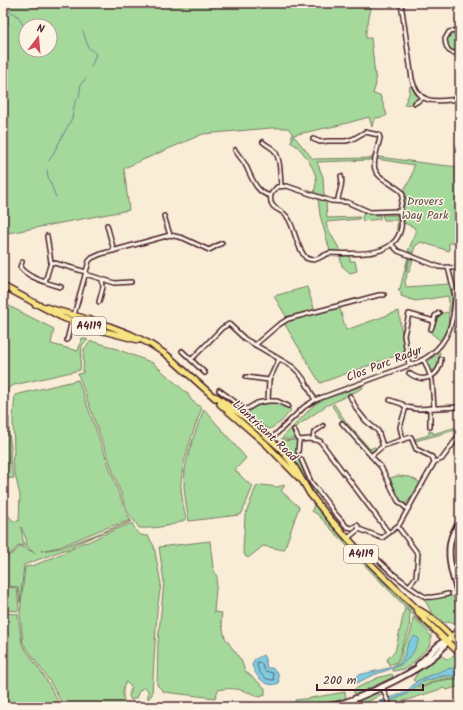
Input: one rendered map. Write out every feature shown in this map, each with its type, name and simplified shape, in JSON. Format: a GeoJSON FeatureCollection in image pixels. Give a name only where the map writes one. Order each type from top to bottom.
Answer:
{"type":"FeatureCollection","features":[{"type":"Feature","properties":{"kind":"main road","name":"Llantrisant Road"},"geometry":{"type":"LineString","coordinates":[[3,286],[54,314],[107,332],[146,342]]}},
{"type":"Feature","properties":{"kind":"main road","name":"Llantrisant Road"},"geometry":{"type":"LineString","coordinates":[[35,304],[119,329],[146,342],[167,355],[266,444],[303,481]]}},
{"type":"Feature","properties":{"kind":"main road","name":"Llantrisant Road"},"geometry":{"type":"LineString","coordinates":[[213,396],[217,397],[247,419],[271,439],[299,472],[310,494],[372,565],[417,609],[424,612],[460,645]]}},
{"type":"Feature","properties":{"kind":"main road","name":"Llantrisant Road"},"geometry":{"type":"LineString","coordinates":[[417,609],[419,614],[460,654]]}},
{"type":"Feature","properties":{"kind":"street"},"geometry":{"type":"LineString","coordinates":[[401,3],[412,79],[415,89],[422,98],[433,102],[460,99]]}},
{"type":"Feature","properties":{"kind":"street"},"geometry":{"type":"LineString","coordinates":[[460,30],[449,32],[445,40],[445,46],[449,51],[454,53],[460,52]]}},
{"type":"Feature","properties":{"kind":"street"},"geometry":{"type":"LineString","coordinates":[[415,103],[422,98]]}},
{"type":"Feature","properties":{"kind":"street"},"geometry":{"type":"LineString","coordinates":[[313,138],[317,142],[346,141],[365,132],[379,135],[380,138],[375,159],[375,169],[380,178],[403,193],[400,211],[401,229],[392,245],[379,251],[344,255],[331,253],[317,260],[308,259],[297,244],[287,217],[274,208],[271,203],[271,196],[275,189],[281,186],[287,186],[327,200],[351,203],[370,212],[400,211]]}},
{"type":"Feature","properties":{"kind":"street"},"geometry":{"type":"LineString","coordinates":[[263,142],[275,152],[280,167],[281,186]]}},
{"type":"Feature","properties":{"kind":"street"},"geometry":{"type":"LineString","coordinates":[[235,150],[245,164],[248,174],[255,183],[264,193],[271,196]]}},
{"type":"Feature","properties":{"kind":"street"},"geometry":{"type":"LineString","coordinates":[[338,201],[338,193],[343,182],[341,176]]}},
{"type":"Feature","properties":{"kind":"street"},"geometry":{"type":"LineString","coordinates":[[164,216],[170,236]]}},
{"type":"Feature","properties":{"kind":"street"},"geometry":{"type":"LineString","coordinates":[[107,225],[114,250]]}},
{"type":"Feature","properties":{"kind":"street"},"geometry":{"type":"LineString","coordinates":[[45,282],[51,262],[47,236]]}},
{"type":"Feature","properties":{"kind":"street"},"geometry":{"type":"LineString","coordinates":[[67,340],[85,273],[89,261],[92,258],[114,250],[170,236],[183,238],[209,250],[222,243]]}},
{"type":"Feature","properties":{"kind":"street"},"geometry":{"type":"LineString","coordinates":[[392,245],[398,251],[439,267],[460,268]]}},
{"type":"Feature","properties":{"kind":"street"},"geometry":{"type":"LineString","coordinates":[[22,262],[20,267],[23,271],[61,288]]}},
{"type":"Feature","properties":{"kind":"street"},"geometry":{"type":"LineString","coordinates":[[51,262],[114,283],[130,282]]}},
{"type":"Feature","properties":{"kind":"street","name":"Clos Parc Radyr"},"geometry":{"type":"LineString","coordinates":[[266,444],[304,407],[315,400],[424,360],[441,346],[451,327],[455,299],[448,267]]}},
{"type":"Feature","properties":{"kind":"street"},"geometry":{"type":"LineString","coordinates":[[99,302],[103,287],[102,279]]}},
{"type":"Feature","properties":{"kind":"street"},"geometry":{"type":"LineString","coordinates":[[255,345],[277,326],[288,319],[379,294],[384,295]]}},
{"type":"Feature","properties":{"kind":"street"},"geometry":{"type":"LineString","coordinates":[[431,329],[435,316],[439,313]]}},
{"type":"Feature","properties":{"kind":"street"},"geometry":{"type":"LineString","coordinates":[[410,365],[404,335],[409,314],[434,321]]}},
{"type":"Feature","properties":{"kind":"street"},"geometry":{"type":"LineString","coordinates":[[191,360],[222,328],[229,324],[244,339],[293,367],[305,381],[315,400]]}},
{"type":"Feature","properties":{"kind":"street"},"geometry":{"type":"LineString","coordinates":[[182,351],[205,373]]}},
{"type":"Feature","properties":{"kind":"street"},"geometry":{"type":"LineString","coordinates":[[268,401],[269,380],[279,359]]}},
{"type":"Feature","properties":{"kind":"street"},"geometry":{"type":"LineString","coordinates":[[409,372],[419,378],[431,377],[438,370],[441,359]]}},
{"type":"Feature","properties":{"kind":"street"},"geometry":{"type":"LineString","coordinates":[[424,360],[431,377],[434,408]]}},
{"type":"Feature","properties":{"kind":"street"},"geometry":{"type":"LineString","coordinates":[[246,377],[269,380]]}},
{"type":"Feature","properties":{"kind":"street"},"geometry":{"type":"LineString","coordinates":[[219,390],[247,409],[257,403],[268,401],[277,401],[288,406]]}},
{"type":"Feature","properties":{"kind":"street"},"geometry":{"type":"LineString","coordinates":[[350,396],[357,410],[366,421],[378,431],[383,446]]}},
{"type":"Feature","properties":{"kind":"street"},"geometry":{"type":"LineString","coordinates":[[390,400],[417,409],[460,407]]}},
{"type":"Feature","properties":{"kind":"street"},"geometry":{"type":"LineString","coordinates":[[403,440],[400,427],[406,406]]}},
{"type":"Feature","properties":{"kind":"street"},"geometry":{"type":"LineString","coordinates":[[430,408],[430,427]]}},
{"type":"Feature","properties":{"kind":"street"},"geometry":{"type":"LineString","coordinates":[[342,423],[384,472],[399,503],[407,509]]}},
{"type":"Feature","properties":{"kind":"street"},"geometry":{"type":"LineString","coordinates":[[313,439],[314,432],[323,426]]}},
{"type":"Feature","properties":{"kind":"street"},"geometry":{"type":"LineString","coordinates":[[294,430],[299,440],[298,452]]}},
{"type":"Feature","properties":{"kind":"street"},"geometry":{"type":"LineString","coordinates":[[434,462],[442,459],[460,434]]}},
{"type":"Feature","properties":{"kind":"street"},"geometry":{"type":"LineString","coordinates":[[301,459],[308,476],[319,493],[347,527],[352,528],[357,525],[359,529],[380,538],[398,527],[407,509],[433,468],[434,462],[432,457],[416,449],[411,437],[383,446],[371,456]]}},
{"type":"Feature","properties":{"kind":"street"},"geometry":{"type":"LineString","coordinates":[[299,440],[313,439],[318,440],[321,443],[389,533]]}},
{"type":"Feature","properties":{"kind":"street"},"geometry":{"type":"LineString","coordinates":[[324,511],[332,509]]}},
{"type":"Feature","properties":{"kind":"street"},"geometry":{"type":"LineString","coordinates":[[460,522],[453,533],[450,553],[452,569],[460,599]]}},
{"type":"Feature","properties":{"kind":"street"},"geometry":{"type":"LineString","coordinates":[[398,527],[418,554],[416,577],[409,586]]}},
{"type":"Feature","properties":{"kind":"street"},"geometry":{"type":"LineString","coordinates":[[348,538],[359,529]]}},
{"type":"Feature","properties":{"kind":"street"},"geometry":{"type":"LineString","coordinates":[[376,558],[392,573],[424,597],[429,598],[448,594]]}},
{"type":"Feature","properties":{"kind":"street"},"geometry":{"type":"LineString","coordinates":[[452,569],[460,568]]}},
{"type":"Feature","properties":{"kind":"street"},"geometry":{"type":"LineString","coordinates":[[289,707],[340,704],[382,686],[413,671],[441,643],[447,641],[460,629]]}},
{"type":"Feature","properties":{"kind":"street"},"geometry":{"type":"LineString","coordinates":[[382,686],[390,707]]}},
{"type":"Feature","properties":{"kind":"green space"},"geometry":{"type":"Polygon","coordinates":[[[3,3],[372,3],[366,38],[371,38],[376,84],[373,94],[380,95],[387,115],[376,118],[372,127],[369,117],[293,135],[313,159],[373,158],[372,160],[317,162],[323,177],[324,196],[314,193],[316,177],[309,162],[302,152],[290,142],[292,140],[292,133],[288,128],[203,134],[124,168],[129,210],[3,234],[3,3]]]}},
{"type":"Feature","properties":{"kind":"green space"},"geometry":{"type":"Polygon","coordinates":[[[460,31],[460,51],[453,51],[448,46],[447,41],[449,34],[460,31]]]}},
{"type":"Feature","properties":{"kind":"green space"},"geometry":{"type":"Polygon","coordinates":[[[410,86],[418,99],[412,104],[404,105],[409,94],[410,86]]]}},
{"type":"Feature","properties":{"kind":"green space","name":"Drovers Way Park"},"geometry":{"type":"Polygon","coordinates":[[[378,157],[460,167],[460,243],[449,243],[449,251],[421,242],[415,246],[413,253],[408,251],[416,232],[414,227],[404,223],[403,209],[406,196],[404,190],[411,178],[414,165],[377,159],[378,157]]]}},
{"type":"Feature","properties":{"kind":"green space"},"geometry":{"type":"Polygon","coordinates":[[[318,199],[326,202],[327,218],[360,217],[359,219],[326,222],[327,227],[341,252],[330,251],[320,215],[318,199]]]}},
{"type":"Feature","properties":{"kind":"green space"},"geometry":{"type":"Polygon","coordinates":[[[364,212],[373,215],[380,215],[380,219],[363,221],[362,218],[364,212]]]}},
{"type":"Feature","properties":{"kind":"green space"},"geometry":{"type":"Polygon","coordinates":[[[382,215],[397,215],[399,223],[397,233],[397,220],[384,220],[382,215]]]}},
{"type":"Feature","properties":{"kind":"green space"},"geometry":{"type":"Polygon","coordinates":[[[347,255],[350,257],[350,261],[355,261],[357,271],[350,273],[342,266],[340,257],[347,255]]]}},
{"type":"Feature","properties":{"kind":"green space"},"geometry":{"type":"Polygon","coordinates":[[[408,257],[406,272],[410,258],[413,259],[409,272],[406,274],[406,287],[449,284],[452,296],[451,311],[449,311],[448,296],[415,301],[401,296],[401,292],[398,289],[400,289],[408,257]]]}},
{"type":"Feature","properties":{"kind":"green space"},"geometry":{"type":"Polygon","coordinates":[[[307,287],[315,311],[287,318],[274,296],[307,287]]]}},
{"type":"Feature","properties":{"kind":"green space"},"geometry":{"type":"Polygon","coordinates":[[[3,303],[54,329],[51,344],[78,351],[82,338],[88,340],[82,345],[80,370],[14,385],[8,388],[6,399],[3,398],[3,303]]]}},
{"type":"Feature","properties":{"kind":"green space"},"geometry":{"type":"Polygon","coordinates":[[[339,306],[346,330],[399,311],[404,353],[320,383],[284,323],[288,320],[339,306]]]}},
{"type":"Feature","properties":{"kind":"green space"},"geometry":{"type":"Polygon","coordinates":[[[449,312],[448,326],[441,341],[431,333],[433,324],[437,316],[449,312]]]}},
{"type":"Feature","properties":{"kind":"green space"},"geometry":{"type":"Polygon","coordinates":[[[91,341],[109,346],[153,363],[188,394],[191,400],[202,408],[185,459],[181,479],[182,500],[186,519],[176,524],[139,528],[128,513],[78,374],[83,373],[84,349],[91,341]]]}},
{"type":"Feature","properties":{"kind":"green space"},"geometry":{"type":"Polygon","coordinates":[[[440,352],[438,367],[433,374],[428,361],[440,352]]]}},
{"type":"Feature","properties":{"kind":"green space"},"geometry":{"type":"Polygon","coordinates":[[[78,380],[126,513],[131,520],[100,530],[59,547],[41,551],[60,548],[132,521],[69,548],[24,565],[20,603],[18,587],[3,585],[3,559],[15,552],[20,546],[35,553],[27,547],[26,539],[21,527],[24,546],[19,545],[14,551],[3,557],[3,502],[8,515],[13,521],[19,521],[20,495],[12,462],[14,452],[13,418],[15,395],[78,380]]]}},
{"type":"Feature","properties":{"kind":"green space"},"geometry":{"type":"Polygon","coordinates":[[[362,386],[363,388],[327,405],[293,429],[292,430],[297,439],[281,439],[315,404],[324,399],[362,386]]]}},
{"type":"Feature","properties":{"kind":"green space"},"geometry":{"type":"Polygon","coordinates":[[[265,403],[278,403],[291,410],[281,422],[268,429],[249,415],[250,409],[265,403]]]}},
{"type":"Feature","properties":{"kind":"green space"},"geometry":{"type":"Polygon","coordinates":[[[334,404],[346,422],[370,449],[374,447],[377,448],[371,452],[367,449],[341,419],[332,406],[334,404]]]}},
{"type":"Feature","properties":{"kind":"green space"},"geometry":{"type":"Polygon","coordinates":[[[204,409],[246,458],[235,470],[253,486],[242,513],[239,515],[189,521],[184,487],[185,467],[190,447],[204,409]]]}},
{"type":"Feature","properties":{"kind":"green space"},"geometry":{"type":"Polygon","coordinates":[[[3,414],[9,417],[11,448],[10,462],[14,478],[4,479],[3,479],[3,414]]]}},
{"type":"Feature","properties":{"kind":"green space"},"geometry":{"type":"Polygon","coordinates":[[[460,426],[460,429],[415,441],[415,439],[429,435],[429,431],[433,432],[433,434],[460,426]]]}},
{"type":"Feature","properties":{"kind":"green space"},"geometry":{"type":"Polygon","coordinates":[[[297,440],[298,455],[302,468],[317,493],[315,494],[296,462],[280,442],[297,440]]]}},
{"type":"Feature","properties":{"kind":"green space"},"geometry":{"type":"Polygon","coordinates":[[[397,476],[410,477],[421,483],[406,504],[400,501],[390,478],[397,476]]]}},
{"type":"Feature","properties":{"kind":"green space"},"geometry":{"type":"Polygon","coordinates":[[[262,485],[277,487],[285,485],[281,491],[299,507],[284,550],[263,546],[248,558],[245,556],[243,550],[245,516],[256,487],[262,485]]]}},
{"type":"Feature","properties":{"kind":"green space"},"geometry":{"type":"Polygon","coordinates":[[[314,504],[342,538],[433,633],[432,634],[317,514],[312,511],[314,504]]]}},
{"type":"Feature","properties":{"kind":"green space"},"geometry":{"type":"Polygon","coordinates":[[[132,523],[138,533],[148,536],[154,546],[161,584],[157,610],[152,695],[148,699],[148,690],[144,687],[139,691],[136,698],[131,700],[129,696],[131,687],[126,682],[123,688],[123,694],[126,707],[64,707],[49,680],[23,643],[20,613],[25,567],[35,565],[70,550],[82,543],[88,542],[132,523]]]}},
{"type":"Feature","properties":{"kind":"green space"},"geometry":{"type":"Polygon","coordinates":[[[210,541],[213,568],[217,577],[214,612],[222,613],[221,620],[225,638],[241,660],[245,671],[265,688],[265,695],[260,697],[245,691],[224,689],[218,690],[215,698],[164,692],[157,685],[158,642],[164,582],[159,547],[210,541]]]}},
{"type":"Feature","properties":{"kind":"green space"},"geometry":{"type":"Polygon","coordinates":[[[3,587],[17,588],[19,611],[3,610],[3,587]]]}},
{"type":"Feature","properties":{"kind":"green space"},"geometry":{"type":"Polygon","coordinates":[[[453,596],[458,614],[454,624],[448,622],[444,623],[432,613],[424,599],[453,596]]]}},
{"type":"Feature","properties":{"kind":"green space"},"geometry":{"type":"Polygon","coordinates":[[[405,608],[410,613],[409,631],[403,643],[397,662],[389,665],[387,659],[395,652],[405,608]]]}},
{"type":"Feature","properties":{"kind":"green space"},"geometry":{"type":"Polygon","coordinates":[[[3,613],[18,614],[22,644],[47,681],[61,707],[3,707],[3,613]]]}},
{"type":"Feature","properties":{"kind":"green space"},"geometry":{"type":"Polygon","coordinates":[[[414,617],[431,636],[431,644],[410,666],[393,671],[392,667],[400,659],[403,646],[411,632],[414,617]]]}},
{"type":"Feature","properties":{"kind":"green space"},"geometry":{"type":"Polygon","coordinates":[[[441,655],[446,659],[453,655],[460,660],[460,670],[454,668],[428,676],[416,682],[413,680],[418,672],[441,655]]]}},
{"type":"Feature","properties":{"kind":"green space"},"geometry":{"type":"Polygon","coordinates":[[[392,674],[393,677],[355,695],[353,690],[377,678],[392,674]]]}},
{"type":"Feature","properties":{"kind":"green space"},"geometry":{"type":"Polygon","coordinates":[[[450,675],[460,676],[460,678],[440,680],[422,687],[418,684],[427,680],[450,675]]]}},
{"type":"Feature","properties":{"kind":"green space"},"geometry":{"type":"Polygon","coordinates":[[[460,679],[460,686],[447,690],[444,688],[392,705],[391,700],[405,695],[416,685],[421,688],[437,681],[460,679]]]}},
{"type":"Feature","properties":{"kind":"green space"},"geometry":{"type":"Polygon","coordinates":[[[379,690],[383,693],[361,706],[358,699],[379,690]]]}},
{"type":"Feature","properties":{"kind":"green space"},"geometry":{"type":"Polygon","coordinates":[[[345,692],[346,698],[334,702],[295,704],[295,700],[345,692]]]}},
{"type":"Feature","properties":{"kind":"water"},"geometry":{"type":"Polygon","coordinates":[[[415,636],[419,639],[414,650],[402,664],[356,683],[353,682],[354,678],[359,675],[388,668],[400,663],[409,642],[415,636]]]}},
{"type":"Feature","properties":{"kind":"water"},"geometry":{"type":"Polygon","coordinates":[[[263,655],[267,668],[272,668],[278,673],[279,683],[266,683],[258,677],[253,669],[252,665],[254,660],[263,655]]]}},
{"type":"Feature","properties":{"kind":"water"},"geometry":{"type":"Polygon","coordinates":[[[454,668],[460,670],[460,676],[443,676],[422,682],[405,695],[376,705],[380,701],[406,692],[417,681],[446,669],[454,668]]]}},
{"type":"Feature","properties":{"kind":"waterway"},"geometry":{"type":"LineString","coordinates":[[3,5],[6,9],[9,24]]}},
{"type":"Feature","properties":{"kind":"waterway"},"geometry":{"type":"LineString","coordinates":[[6,9],[19,18]]}},
{"type":"Feature","properties":{"kind":"waterway"},"geometry":{"type":"LineString","coordinates":[[83,31],[88,47],[96,54],[91,67]]}},
{"type":"Feature","properties":{"kind":"waterway"},"geometry":{"type":"LineString","coordinates":[[48,161],[72,118],[75,102],[79,97],[81,84],[86,78]]}},
{"type":"Feature","properties":{"kind":"waterway"},"geometry":{"type":"LineString","coordinates":[[47,170],[48,177],[56,197]]}}]}
